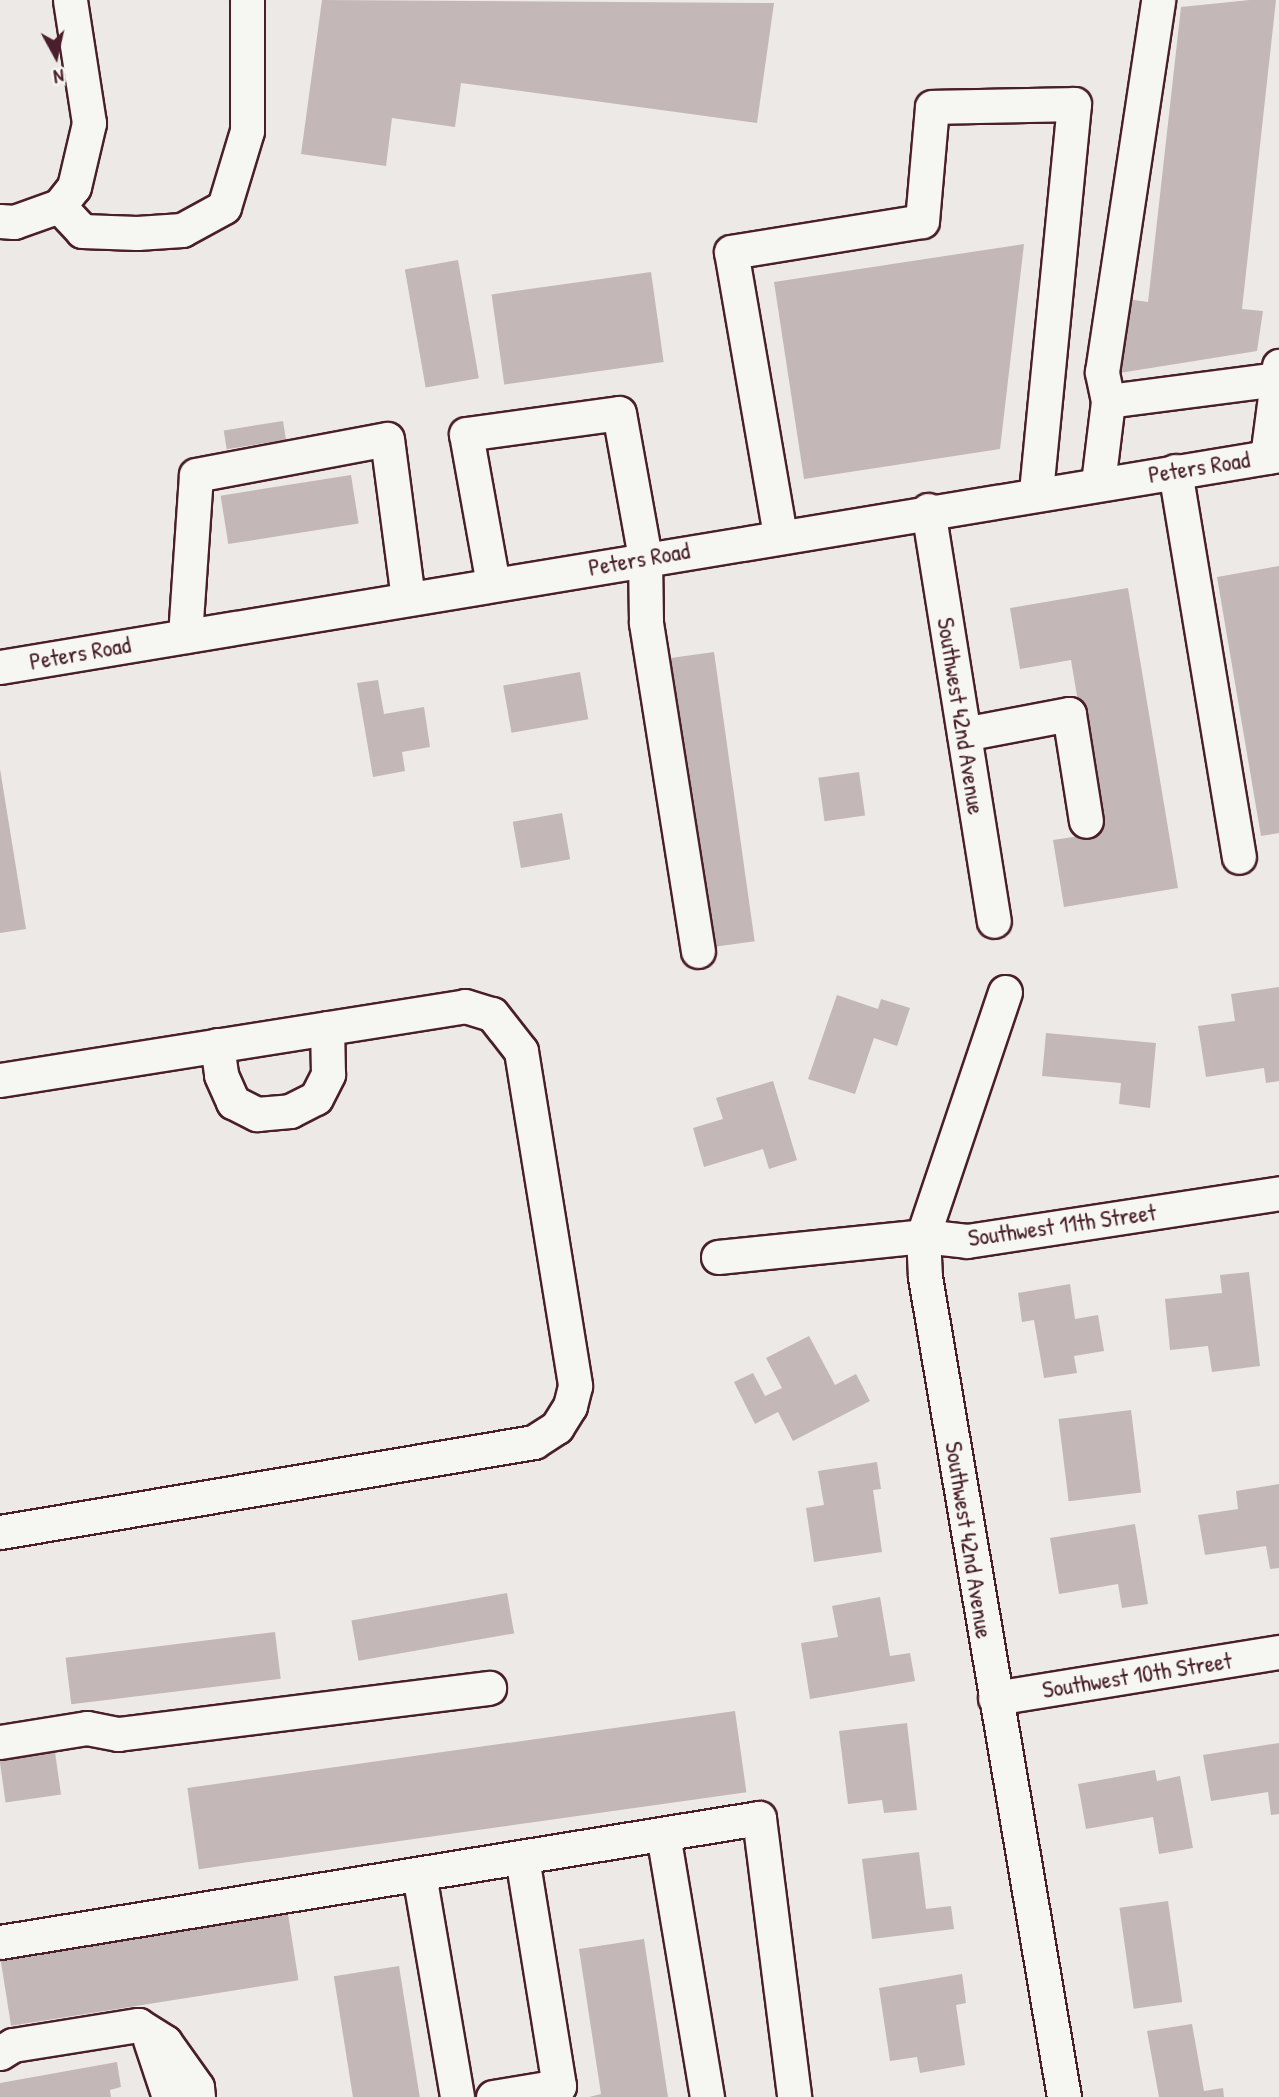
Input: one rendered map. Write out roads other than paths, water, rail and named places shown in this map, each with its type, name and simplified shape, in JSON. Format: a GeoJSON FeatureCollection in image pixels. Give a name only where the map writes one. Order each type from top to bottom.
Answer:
{"type":"FeatureCollection","features":[{"type":"Feature","properties":{"kind":"street"},"geometry":{"type":"LineString","coordinates":[[0,220],[14,222],[59,206],[74,187],[89,123],[70,0]]}},
{"type":"Feature","properties":{"kind":"street"},"geometry":{"type":"LineString","coordinates":[[59,206],[82,231],[137,233],[182,230],[224,207],[247,131],[247,0]]}},
{"type":"Feature","properties":{"kind":"street"},"geometry":{"type":"LineString","coordinates":[[1098,483],[1108,401],[1102,372],[1158,0]]}},
{"type":"Feature","properties":{"kind":"street"},"geometry":{"type":"LineString","coordinates":[[780,535],[731,252],[922,221],[932,107],[1074,104],[1036,493]]}},
{"type":"Feature","properties":{"kind":"street"},"geometry":{"type":"LineString","coordinates":[[1108,401],[1278,373],[1273,456]]}},
{"type":"Feature","properties":{"kind":"street"},"geometry":{"type":"LineString","coordinates":[[493,584],[466,435],[619,413],[645,558],[646,623],[698,951]]}},
{"type":"Feature","properties":{"kind":"street"},"geometry":{"type":"LineString","coordinates":[[185,636],[196,475],[387,439],[408,598]]}},
{"type":"Feature","properties":{"kind":"street","name":"Peters Road"},"geometry":{"type":"LineString","coordinates":[[0,667],[928,510],[1273,456]]}},
{"type":"Feature","properties":{"kind":"street"},"geometry":{"type":"LineString","coordinates":[[1175,471],[1240,857]]}},
{"type":"Feature","properties":{"kind":"street","name":"Southwest 42nd Avenue"},"geometry":{"type":"LineString","coordinates":[[928,510],[994,921]]}},
{"type":"Feature","properties":{"kind":"street"},"geometry":{"type":"LineString","coordinates":[[964,734],[1069,715],[1086,821]]}},
{"type":"Feature","properties":{"kind":"street","name":"Southwest 42nd Avenue"},"geometry":{"type":"LineString","coordinates":[[1004,992],[923,1236],[925,1277],[1064,2097]]}},
{"type":"Feature","properties":{"kind":"street"},"geometry":{"type":"LineString","coordinates":[[0,1080],[465,1006],[492,1014],[510,1031],[524,1064],[575,1386],[570,1406],[557,1427],[534,1442],[0,1532]]}},
{"type":"Feature","properties":{"kind":"street"},"geometry":{"type":"LineString","coordinates":[[217,1045],[222,1075],[233,1102],[257,1114],[290,1111],[316,1098],[328,1074],[327,1028]]}},
{"type":"Feature","properties":{"kind":"street","name":"Southwest 11th Street"},"geometry":{"type":"LineString","coordinates":[[718,1257],[923,1236],[967,1241],[1279,1193]]}},
{"type":"Feature","properties":{"kind":"street","name":"Southwest 10th Street"},"geometry":{"type":"LineString","coordinates":[[995,1698],[1279,1652]]}},
{"type":"Feature","properties":{"kind":"street"},"geometry":{"type":"LineString","coordinates":[[0,1742],[87,1728],[118,1734],[489,1688]]}},
{"type":"Feature","properties":{"kind":"street"},"geometry":{"type":"LineString","coordinates":[[0,1942],[758,1818],[794,2097]]}},
{"type":"Feature","properties":{"kind":"street"},"geometry":{"type":"LineString","coordinates":[[663,1834],[707,2097]]}},
{"type":"Feature","properties":{"kind":"street"},"geometry":{"type":"LineString","coordinates":[[493,2097],[559,2086],[523,1857]]}},
{"type":"Feature","properties":{"kind":"street"},"geometry":{"type":"LineString","coordinates":[[419,1874],[457,2097]]}},
{"type":"Feature","properties":{"kind":"street"},"geometry":{"type":"LineString","coordinates":[[138,2025],[154,2044],[169,2097]]}},
{"type":"Feature","properties":{"kind":"street"},"geometry":{"type":"LineString","coordinates":[[0,2053],[13,2045],[138,2025],[165,2042],[197,2087],[198,2097]]}}]}
